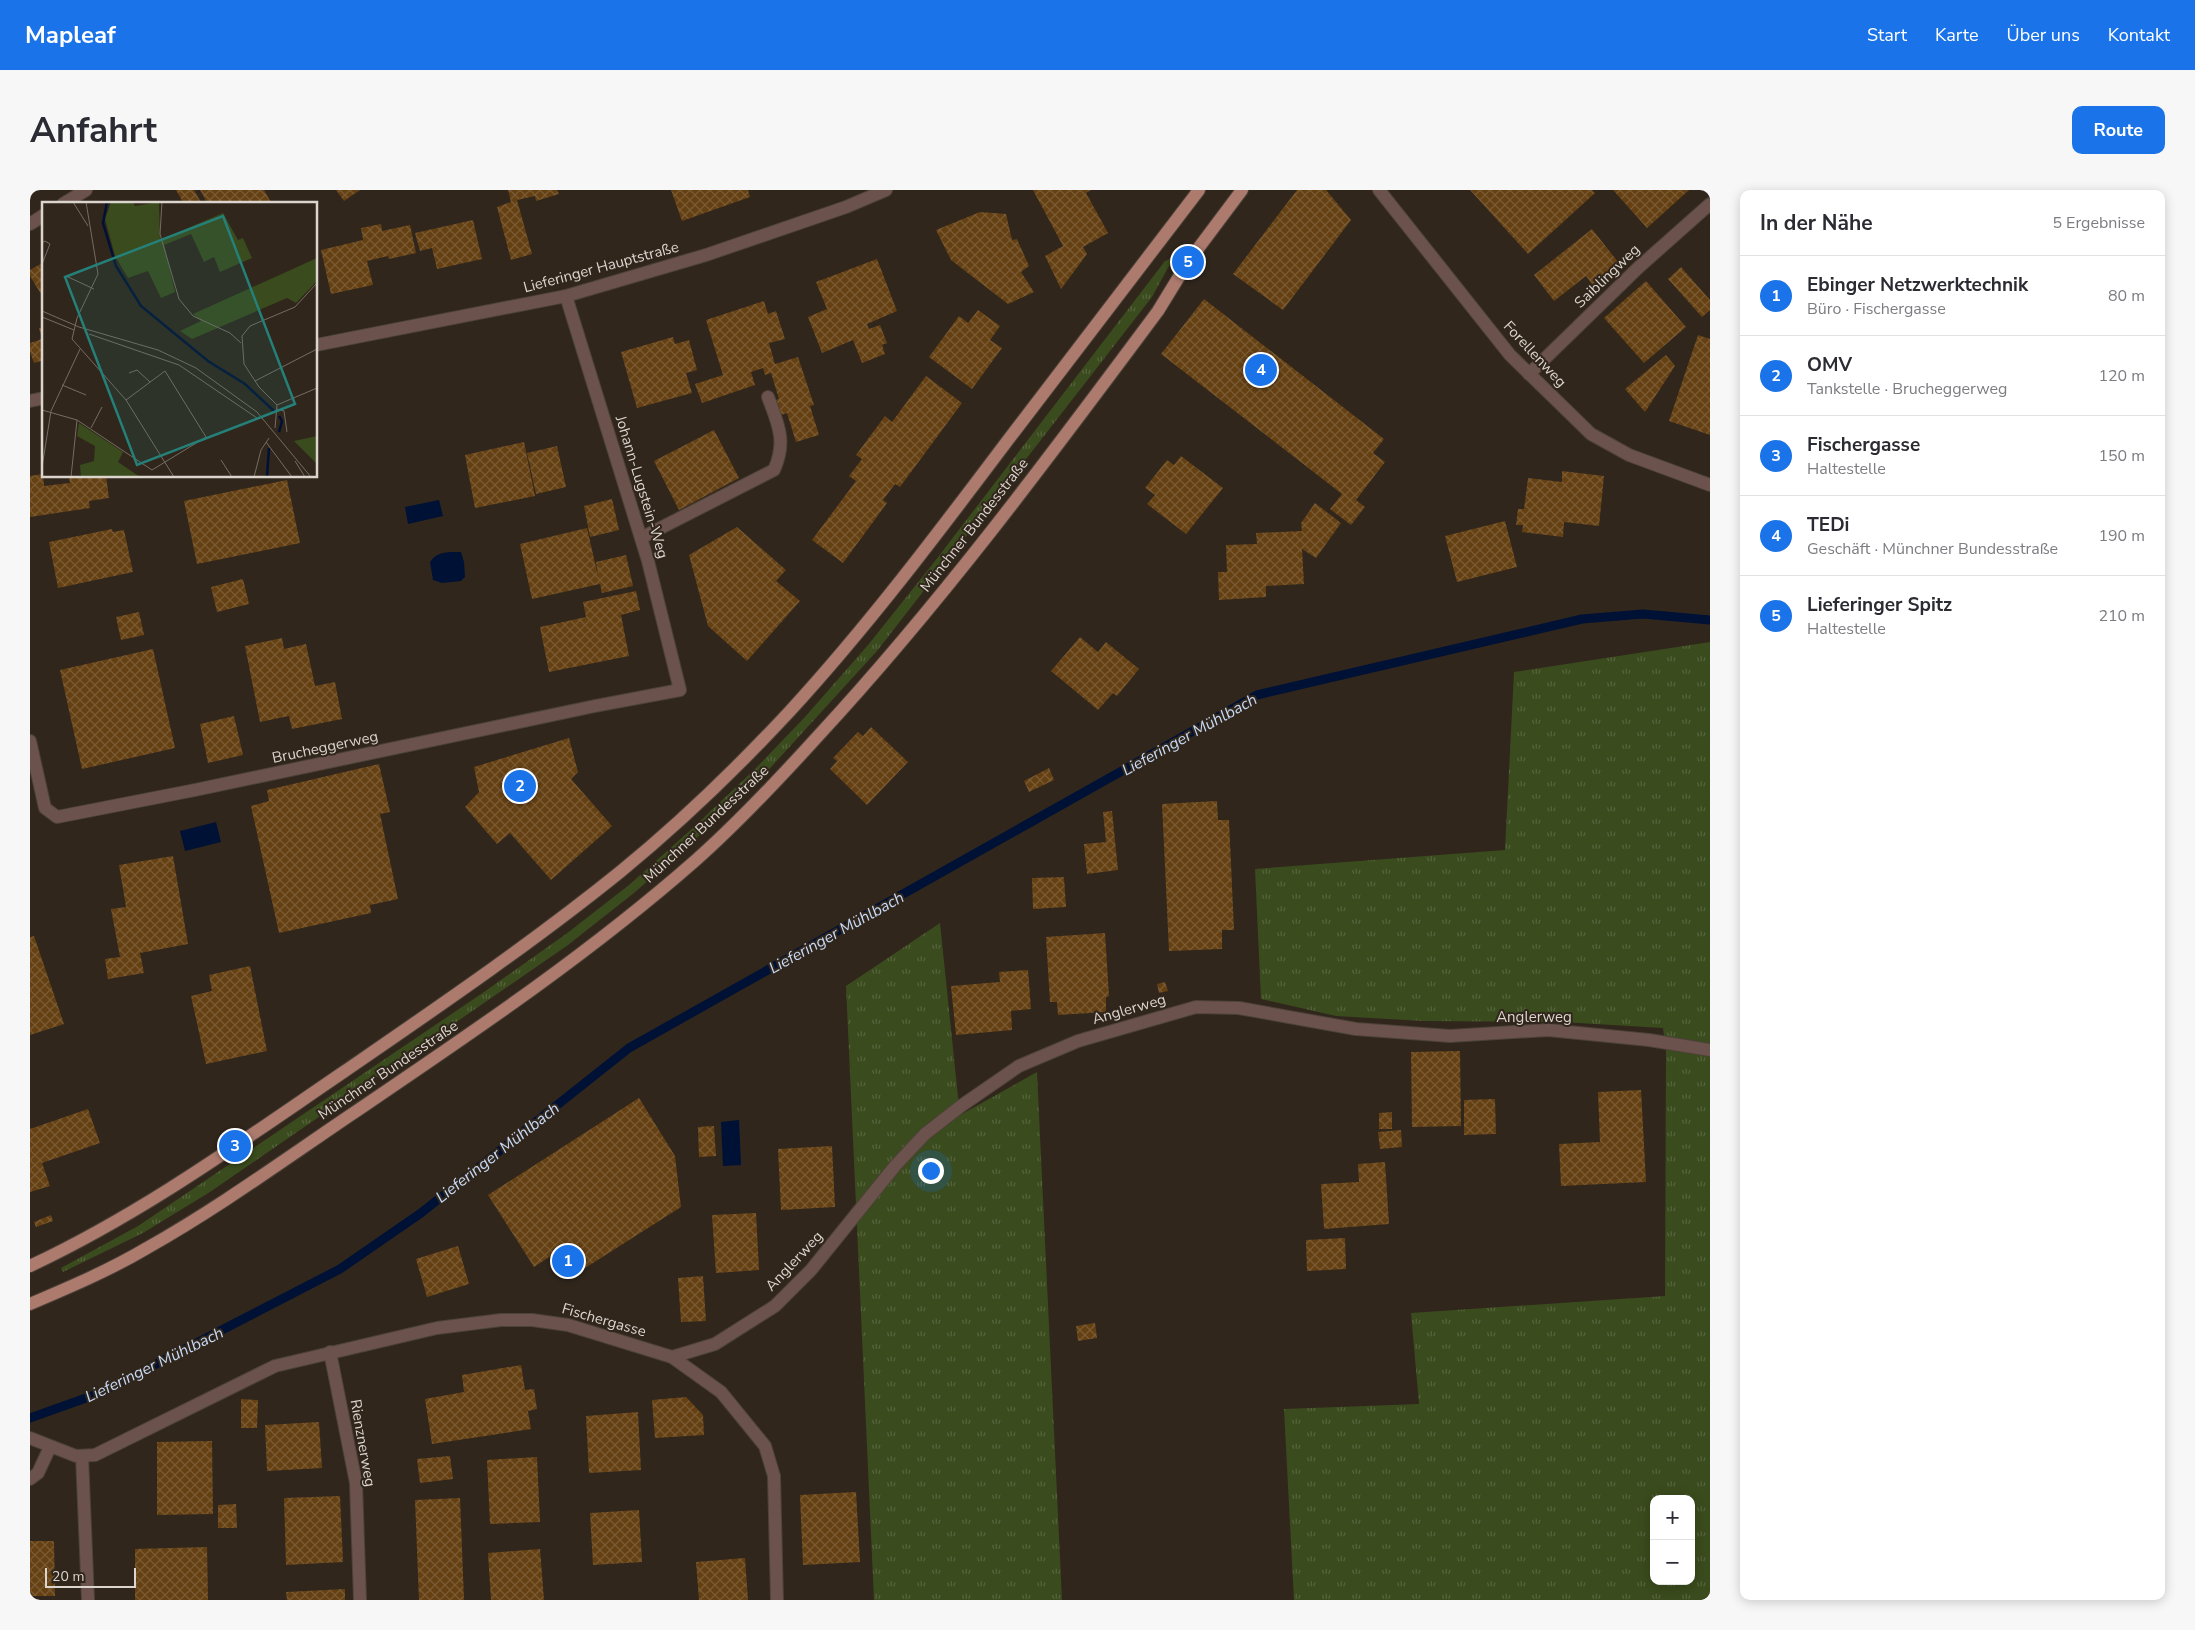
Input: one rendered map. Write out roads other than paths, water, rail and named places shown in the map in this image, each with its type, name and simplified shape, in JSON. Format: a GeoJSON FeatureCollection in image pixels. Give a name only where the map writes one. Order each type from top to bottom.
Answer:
{"type":"FeatureCollection","features":[{"type":"Feature","properties":{"kind":"main road","name":"Münchner Bundesstraße"},"geometry":{"type":"LineString","coordinates":[[30,1266],[84,1241],[151,1202],[405,1030],[552,924],[622,870],[684,816],[789,712],[857,634],[926,549],[1199,190]]}},
{"type":"Feature","properties":{"kind":"main road","name":"Münchner Bundesstraße"},"geometry":{"type":"LineString","coordinates":[[30,1304],[89,1279],[148,1248],[230,1196],[538,987],[612,931],[698,858],[775,784],[862,689],[941,595],[1158,312],[1188,262],[1242,190]]}},
{"type":"Feature","properties":{"kind":"street"},"geometry":{"type":"LineString","coordinates":[[66,202],[86,190]]}},
{"type":"Feature","properties":{"kind":"street","name":"Lieferinger Hauptstraße"},"geometry":{"type":"LineString","coordinates":[[318,345],[566,296],[706,255],[846,207],[886,190]]}},
{"type":"Feature","properties":{"kind":"street","name":"Forellenweg"},"geometry":{"type":"LineString","coordinates":[[1379,190],[1510,355],[1591,434],[1629,455],[1710,485]]}},
{"type":"Feature","properties":{"kind":"street","name":"Saiblingweg"},"geometry":{"type":"LineString","coordinates":[[1529,374],[1639,267],[1710,204]]}},
{"type":"Feature","properties":{"kind":"street"},"geometry":{"type":"LineString","coordinates":[[30,224],[42,216]]}},
{"type":"Feature","properties":{"kind":"street","name":"Johann-Lugstein-Weg"},"geometry":{"type":"LineString","coordinates":[[566,296],[641,538],[680,690]]}},
{"type":"Feature","properties":{"kind":"street"},"geometry":{"type":"LineString","coordinates":[[641,538],[774,470],[781,456],[781,434],[768,397]]}},
{"type":"Feature","properties":{"kind":"street","name":"Brucheggerweg"},"geometry":{"type":"LineString","coordinates":[[30,741],[45,808],[57,817],[680,690]]}},
{"type":"Feature","properties":{"kind":"street","name":"Anglerweg"},"geometry":{"type":"LineString","coordinates":[[672,1357],[715,1344],[775,1306],[811,1270],[896,1166],[925,1134],[961,1106],[1019,1066],[1078,1041],[1196,1007],[1239,1008],[1356,1029],[1450,1036],[1548,1030],[1649,1040],[1710,1050]]}},
{"type":"Feature","properties":{"kind":"street","name":"Fischergasse"},"geometry":{"type":"LineString","coordinates":[[30,1438],[50,1447],[82,1456],[103,1452],[275,1366],[436,1328],[502,1320],[532,1320],[568,1324],[672,1357],[721,1392],[765,1446],[774,1476],[777,1600]]}},
{"type":"Feature","properties":{"kind":"street","name":"Rienznerweg"},"geometry":{"type":"LineString","coordinates":[[330,1352],[356,1483],[360,1600]]}},
{"type":"Feature","properties":{"kind":"street"},"geometry":{"type":"LineString","coordinates":[[30,1479],[38,1473],[50,1447]]}},
{"type":"Feature","properties":{"kind":"street"},"geometry":{"type":"LineString","coordinates":[[82,1456],[88,1600]]}},
{"type":"Feature","properties":{"kind":"water"},"geometry":{"type":"Polygon","coordinates":[[[439,500],[443,516],[408,524],[405,507],[439,500]]]}},
{"type":"Feature","properties":{"kind":"water"},"geometry":{"type":"Polygon","coordinates":[[[461,552],[465,577],[461,581],[442,583],[433,580],[430,562],[433,558],[444,553],[461,552]]]}},
{"type":"Feature","properties":{"kind":"water"},"geometry":{"type":"Polygon","coordinates":[[[216,822],[221,842],[185,851],[180,831],[216,822]]]}},
{"type":"Feature","properties":{"kind":"water"},"geometry":{"type":"Polygon","coordinates":[[[739,1120],[741,1165],[723,1166],[721,1122],[739,1120]]]}},
{"type":"Feature","properties":{"kind":"waterway","name":"Lieferinger Mühlbach"},"geometry":{"type":"LineString","coordinates":[[30,1418],[100,1393],[340,1269],[421,1213],[629,1048],[1257,695],[1582,619],[1643,614],[1710,620]]}},
{"type":"Feature","properties":{"kind":"place","name":"Lieferinger Spitz"},"geometry":{"type":"Point","coordinates":[1188,262]}},
{"type":"Feature","properties":{"kind":"place","name":"TEDi"},"geometry":{"type":"Point","coordinates":[1261,370]}},
{"type":"Feature","properties":{"kind":"place","name":"OMV"},"geometry":{"type":"Point","coordinates":[520,786]}},
{"type":"Feature","properties":{"kind":"place","name":"Fischergasse"},"geometry":{"type":"Point","coordinates":[235,1146]}},
{"type":"Feature","properties":{"kind":"place","name":"Ebinger Netzwerktechnik"},"geometry":{"type":"Point","coordinates":[568,1261]}}]}
